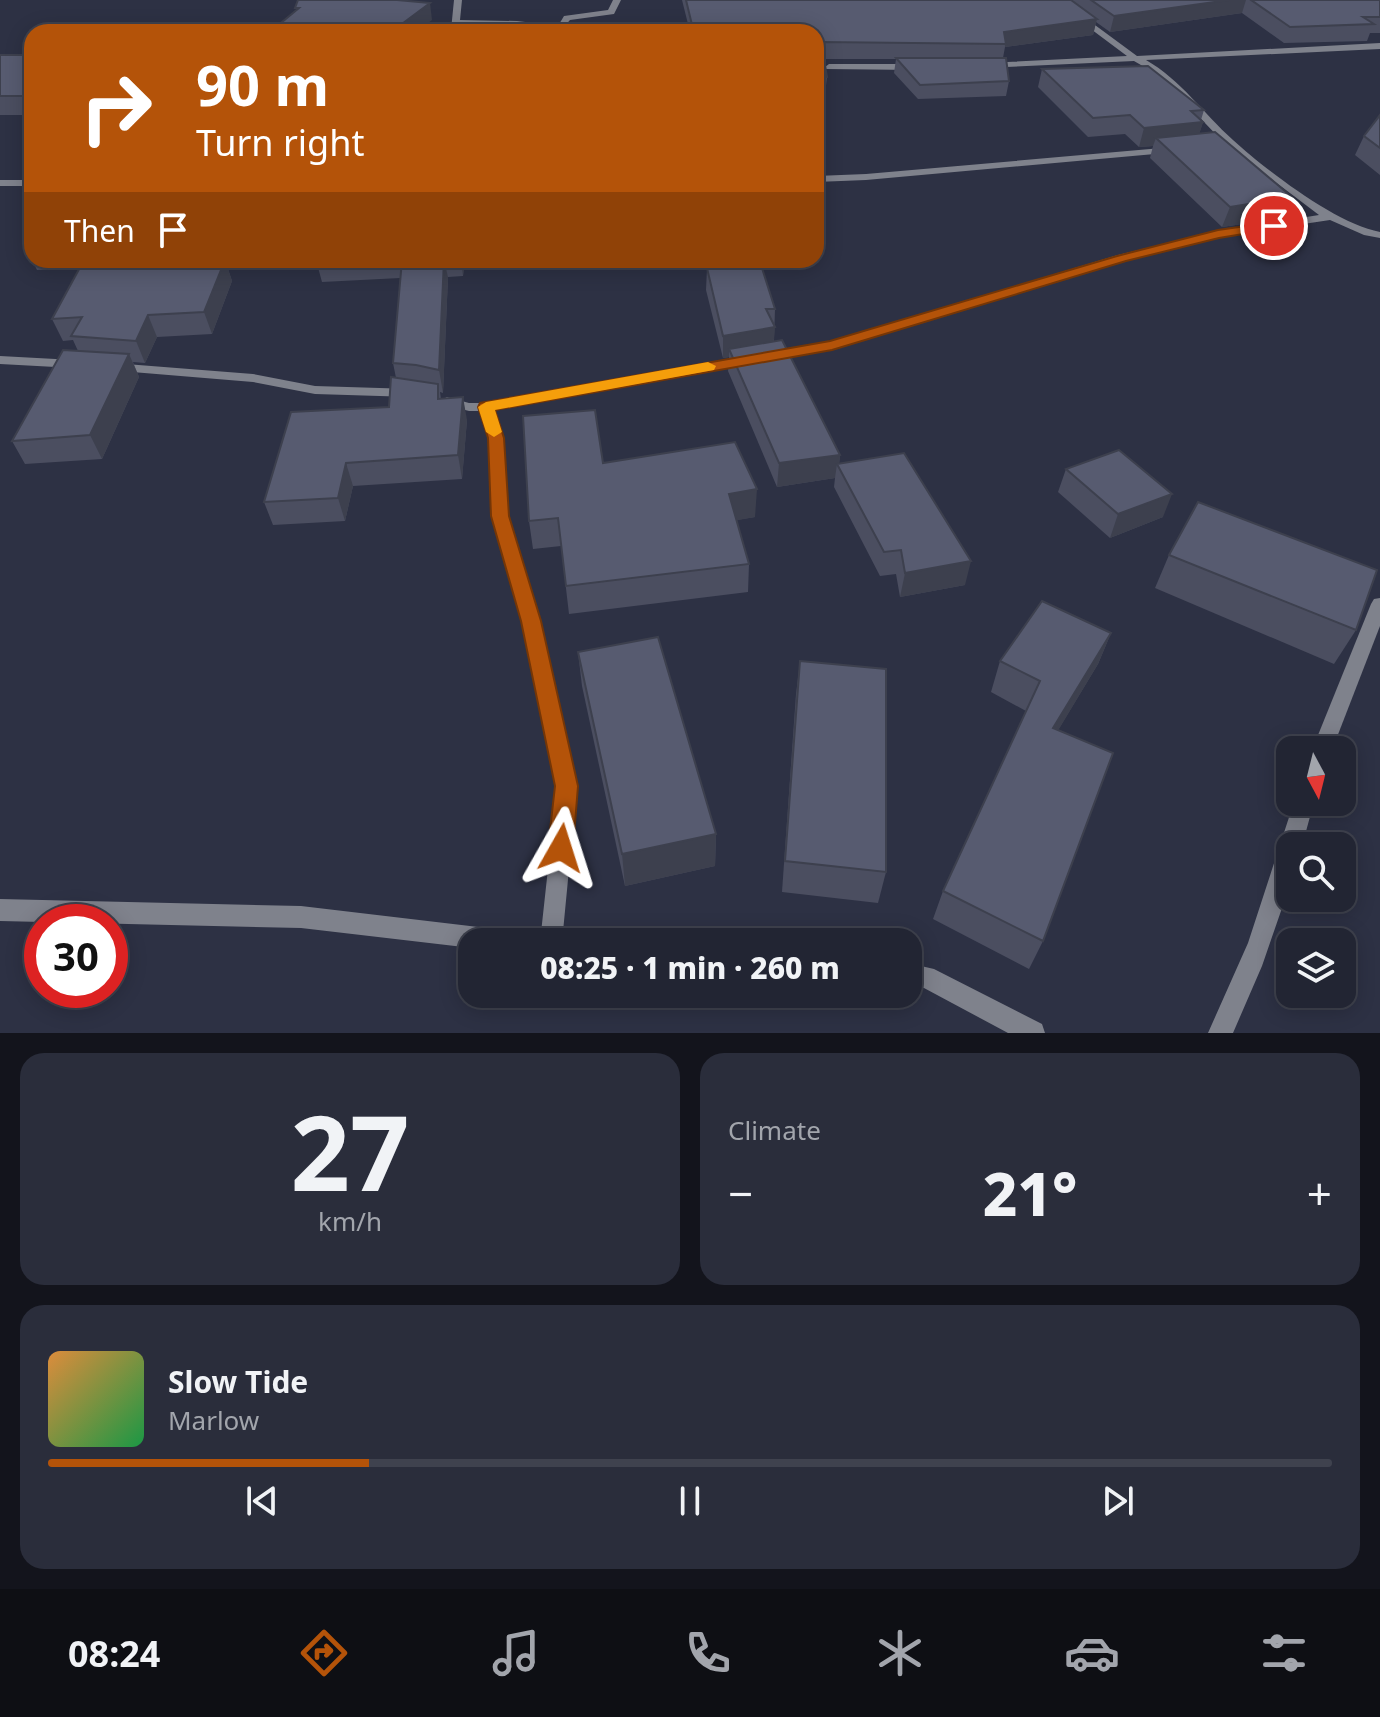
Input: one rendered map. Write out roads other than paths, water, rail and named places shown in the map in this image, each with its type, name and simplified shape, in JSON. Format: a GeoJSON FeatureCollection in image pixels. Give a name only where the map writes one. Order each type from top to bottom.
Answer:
{"type":"FeatureCollection","features":[{"type":"Feature","properties":{"kind":"street"},"geometry":{"type":"LineString","coordinates":[[456,24],[458,0]]}},
{"type":"Feature","properties":{"kind":"street"},"geometry":{"type":"LineString","coordinates":[[563,24],[567,18],[611,12],[617,0]]}},
{"type":"Feature","properties":{"kind":"street"},"geometry":{"type":"LineString","coordinates":[[1056,0],[1133,57],[1163,74],[1230,143],[1330,217],[1380,235]]}},
{"type":"Feature","properties":{"kind":"street"},"geometry":{"type":"LineString","coordinates":[[969,66],[1380,46]]}},
{"type":"Feature","properties":{"kind":"street"},"geometry":{"type":"LineString","coordinates":[[829,67],[922,67]]}},
{"type":"Feature","properties":{"kind":"street"},"geometry":{"type":"LineString","coordinates":[[1216,145],[1230,143]]}},
{"type":"Feature","properties":{"kind":"street"},"geometry":{"type":"LineString","coordinates":[[824,179],[1188,148]]}},
{"type":"Feature","properties":{"kind":"street"},"geometry":{"type":"LineString","coordinates":[[0,183],[24,183]]}},
{"type":"Feature","properties":{"kind":"street"},"geometry":{"type":"LineString","coordinates":[[0,360],[253,378],[315,390],[427,396],[469,407],[486,407],[832,346],[1122,258],[1218,234],[1330,217]]}},
{"type":"Feature","properties":{"kind":"street"},"geometry":{"type":"LineString","coordinates":[[486,407],[496,438],[500,516],[531,621],[567,786],[552,928]]}},
{"type":"Feature","properties":{"kind":"street"},"geometry":{"type":"LineString","coordinates":[[1328,736],[1379,611]]}},
{"type":"Feature","properties":{"kind":"street"},"geometry":{"type":"LineString","coordinates":[[1220,1033],[1241,992],[1276,897]]}},
{"type":"Feature","properties":{"kind":"street"},"geometry":{"type":"LineString","coordinates":[[0,910],[301,917],[458,936]]}},
{"type":"Feature","properties":{"kind":"street"},"geometry":{"type":"LineString","coordinates":[[922,977],[1033,1033]]}}]}
